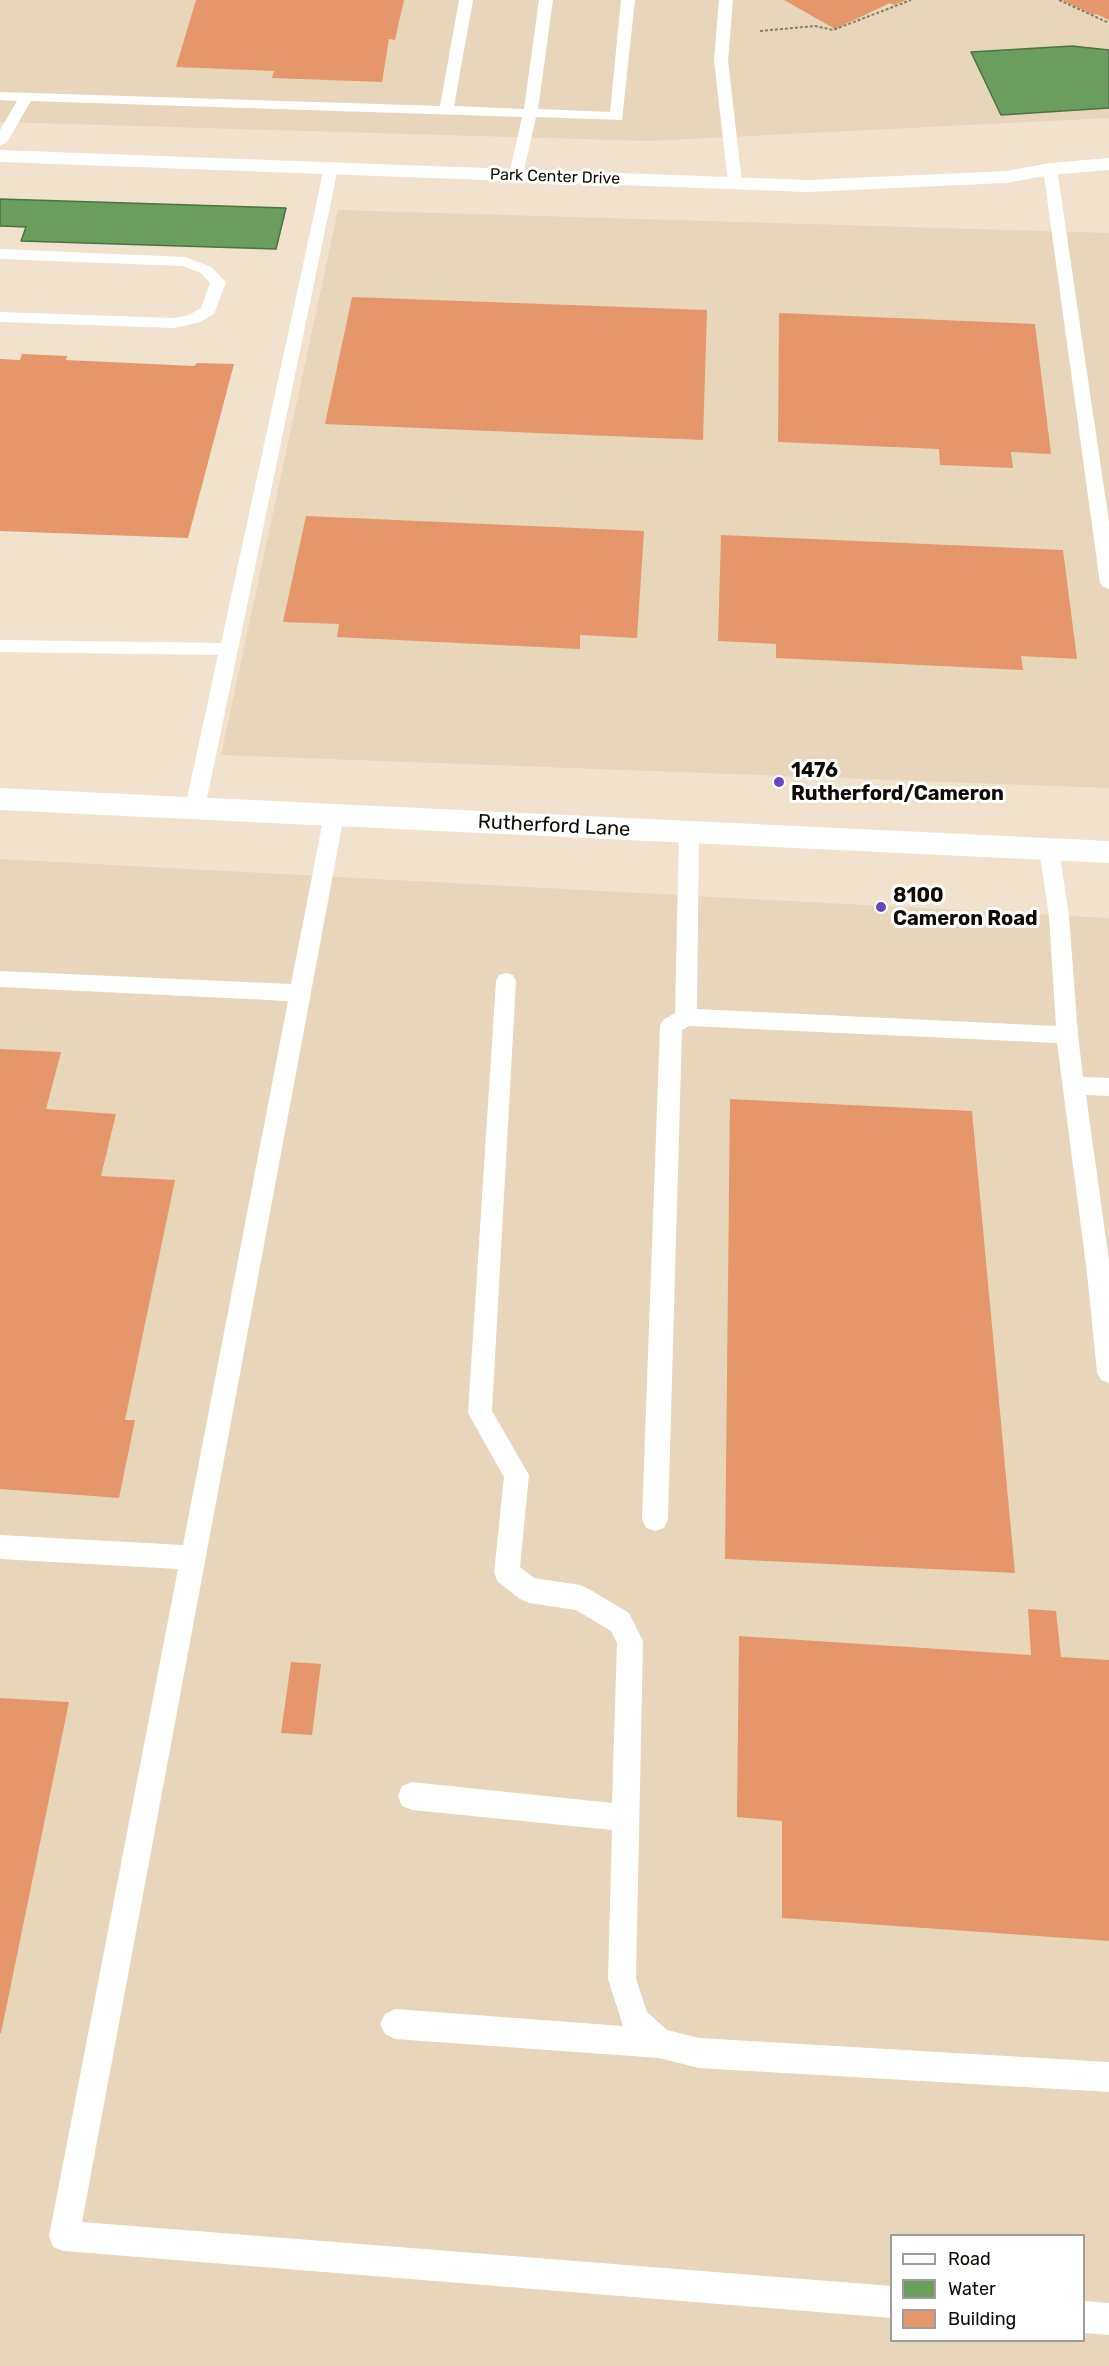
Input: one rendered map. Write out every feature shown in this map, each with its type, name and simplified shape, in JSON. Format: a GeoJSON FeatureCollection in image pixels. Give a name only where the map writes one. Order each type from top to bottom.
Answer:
{"type":"FeatureCollection","features":[{"type":"Feature","properties":{"kind":"street","name":"Park Center Drive"},"geometry":{"type":"LineString","coordinates":[[0,156],[808,186],[1006,177],[1050,169],[1109,164]]}},
{"type":"Feature","properties":{"kind":"street","name":"Rutherford Lane"},"geometry":{"type":"LineString","coordinates":[[0,799],[1109,852]]}},
{"type":"Feature","properties":{"kind":"lane"},"geometry":{"type":"LineString","coordinates":[[446,110],[466,0]]}},
{"type":"Feature","properties":{"kind":"lane"},"geometry":{"type":"LineString","coordinates":[[516,175],[530,113],[546,0]]}},
{"type":"Feature","properties":{"kind":"lane"},"geometry":{"type":"LineString","coordinates":[[0,96],[617,117],[628,0]]}},
{"type":"Feature","properties":{"kind":"lane"},"geometry":{"type":"LineString","coordinates":[[726,0],[721,60],[735,183]]}},
{"type":"Feature","properties":{"kind":"lane"},"geometry":{"type":"LineString","coordinates":[[0,142],[26,97]]}},
{"type":"Feature","properties":{"kind":"lane"},"geometry":{"type":"LineString","coordinates":[[195,808],[331,168]]}},
{"type":"Feature","properties":{"kind":"lane"},"geometry":{"type":"LineString","coordinates":[[1050,169],[1109,582]]}},
{"type":"Feature","properties":{"kind":"lane"},"geometry":{"type":"LineString","coordinates":[[0,254],[185,262],[206,270],[218,282],[208,311],[194,318],[174,323],[0,317]]}},
{"type":"Feature","properties":{"kind":"lane"},"geometry":{"type":"LineString","coordinates":[[0,646],[228,649]]}},
{"type":"Feature","properties":{"kind":"lane"},"geometry":{"type":"LineString","coordinates":[[334,815],[64,2236],[890,2302]]}},
{"type":"Feature","properties":{"kind":"lane"},"geometry":{"type":"LineString","coordinates":[[686,1017],[689,832]]}},
{"type":"Feature","properties":{"kind":"lane"},"geometry":{"type":"LineString","coordinates":[[1049,849],[1059,916],[1067,1035],[1104,1273],[1109,1372]]}},
{"type":"Feature","properties":{"kind":"lane"},"geometry":{"type":"LineString","coordinates":[[0,979],[300,993]]}},
{"type":"Feature","properties":{"kind":"lane"},"geometry":{"type":"LineString","coordinates":[[506,981],[480,1413],[517,1475],[507,1573],[529,1590],[580,1598],[620,1622],[630,1641],[622,1979],[636,2021],[659,2043]]}},
{"type":"Feature","properties":{"kind":"lane"},"geometry":{"type":"LineString","coordinates":[[655,1519],[670,1026],[686,1017],[1067,1035]]}},
{"type":"Feature","properties":{"kind":"lane"},"geometry":{"type":"LineString","coordinates":[[1075,1085],[1109,1087]]}},
{"type":"Feature","properties":{"kind":"lane"},"geometry":{"type":"LineString","coordinates":[[0,1547],[193,1558]]}},
{"type":"Feature","properties":{"kind":"lane"},"geometry":{"type":"LineString","coordinates":[[412,1796],[626,1818]]}},
{"type":"Feature","properties":{"kind":"lane"},"geometry":{"type":"LineString","coordinates":[[395,2024],[659,2043],[699,2053],[1109,2077]]}},
{"type":"Feature","properties":{"kind":"lane"},"geometry":{"type":"LineString","coordinates":[[1085,2317],[1109,2319]]}},
{"type":"Feature","properties":{"kind":"path"},"geometry":{"type":"LineString","coordinates":[[755,28],[760,31],[815,26],[833,30],[911,0]]}},
{"type":"Feature","properties":{"kind":"path"},"geometry":{"type":"LineString","coordinates":[[1059,0],[1109,23]]}},
{"type":"Feature","properties":{"kind":"shaded area"},"geometry":{"type":"Polygon","coordinates":[[[0,0],[1109,0],[1109,118],[649,141],[0,122],[0,0]]]}},
{"type":"Feature","properties":{"kind":"shaded area"},"geometry":{"type":"Polygon","coordinates":[[[338,210],[1109,233],[1109,788],[221,755],[338,210]]]}},
{"type":"Feature","properties":{"kind":"shaded area"},"geometry":{"type":"Polygon","coordinates":[[[0,859],[1109,918],[1109,2366],[0,2366],[0,859]]]}},
{"type":"Feature","properties":{"kind":"water"},"geometry":{"type":"Polygon","coordinates":[[[1072,46],[1109,50],[1109,108],[1001,115],[971,52],[1072,46]]]}},
{"type":"Feature","properties":{"kind":"water"},"geometry":{"type":"Polygon","coordinates":[[[0,199],[286,208],[276,249],[21,241],[26,227],[0,226],[0,199]]]}},
{"type":"Feature","properties":{"kind":"building"},"geometry":{"type":"Polygon","coordinates":[[[196,0],[404,0],[395,40],[389,39],[382,82],[272,78],[274,71],[176,67],[196,0]]]}},
{"type":"Feature","properties":{"kind":"building"},"geometry":{"type":"Polygon","coordinates":[[[784,0],[906,0],[894,5],[890,3],[835,29],[784,0]]]}},
{"type":"Feature","properties":{"kind":"building"},"geometry":{"type":"Polygon","coordinates":[[[1062,0],[1109,0],[1109,20],[1096,14],[1093,15],[1062,0]]]}},
{"type":"Feature","properties":{"kind":"building"},"geometry":{"type":"Polygon","coordinates":[[[352,297],[707,310],[703,440],[325,424],[352,297]]]}},
{"type":"Feature","properties":{"kind":"building"},"geometry":{"type":"Polygon","coordinates":[[[779,313],[1035,324],[1051,454],[1011,452],[1013,468],[940,465],[939,449],[778,442],[779,313]]]}},
{"type":"Feature","properties":{"kind":"building"},"geometry":{"type":"Polygon","coordinates":[[[22,354],[67,356],[66,360],[194,366],[197,363],[234,364],[188,538],[0,531],[0,359],[20,360],[22,354]]]}},
{"type":"Feature","properties":{"kind":"building"},"geometry":{"type":"Polygon","coordinates":[[[306,516],[644,531],[637,638],[580,635],[580,649],[337,637],[339,624],[283,622],[306,516]]]}},
{"type":"Feature","properties":{"kind":"building"},"geometry":{"type":"Polygon","coordinates":[[[721,535],[1063,550],[1077,659],[1021,656],[1023,670],[776,658],[776,644],[718,641],[721,535]]]}},
{"type":"Feature","properties":{"kind":"building"},"geometry":{"type":"Polygon","coordinates":[[[0,1049],[61,1052],[46,1109],[116,1114],[101,1176],[175,1180],[125,1420],[135,1420],[119,1498],[0,1489],[0,1049]]]}},
{"type":"Feature","properties":{"kind":"building"},"geometry":{"type":"Polygon","coordinates":[[[730,1099],[972,1111],[1015,1573],[725,1559],[730,1099]]]}},
{"type":"Feature","properties":{"kind":"building"},"geometry":{"type":"Polygon","coordinates":[[[1028,1609],[1056,1611],[1061,1657],[1109,1660],[1109,1941],[782,1918],[782,1821],[737,1817],[739,1636],[1031,1655],[1028,1609]]]}},
{"type":"Feature","properties":{"kind":"building"},"geometry":{"type":"Polygon","coordinates":[[[291,1662],[321,1664],[312,1735],[281,1733],[291,1662]]]}},
{"type":"Feature","properties":{"kind":"building"},"geometry":{"type":"Polygon","coordinates":[[[0,1698],[69,1702],[1,2033],[0,2033],[0,1698]]]}},
{"type":"Feature","properties":{"kind":"place","name":"1476 Rutherford/Cameron"},"geometry":{"type":"Point","coordinates":[779,782]}},
{"type":"Feature","properties":{"kind":"place","name":"8100 Cameron Road"},"geometry":{"type":"Point","coordinates":[881,907]}}]}
